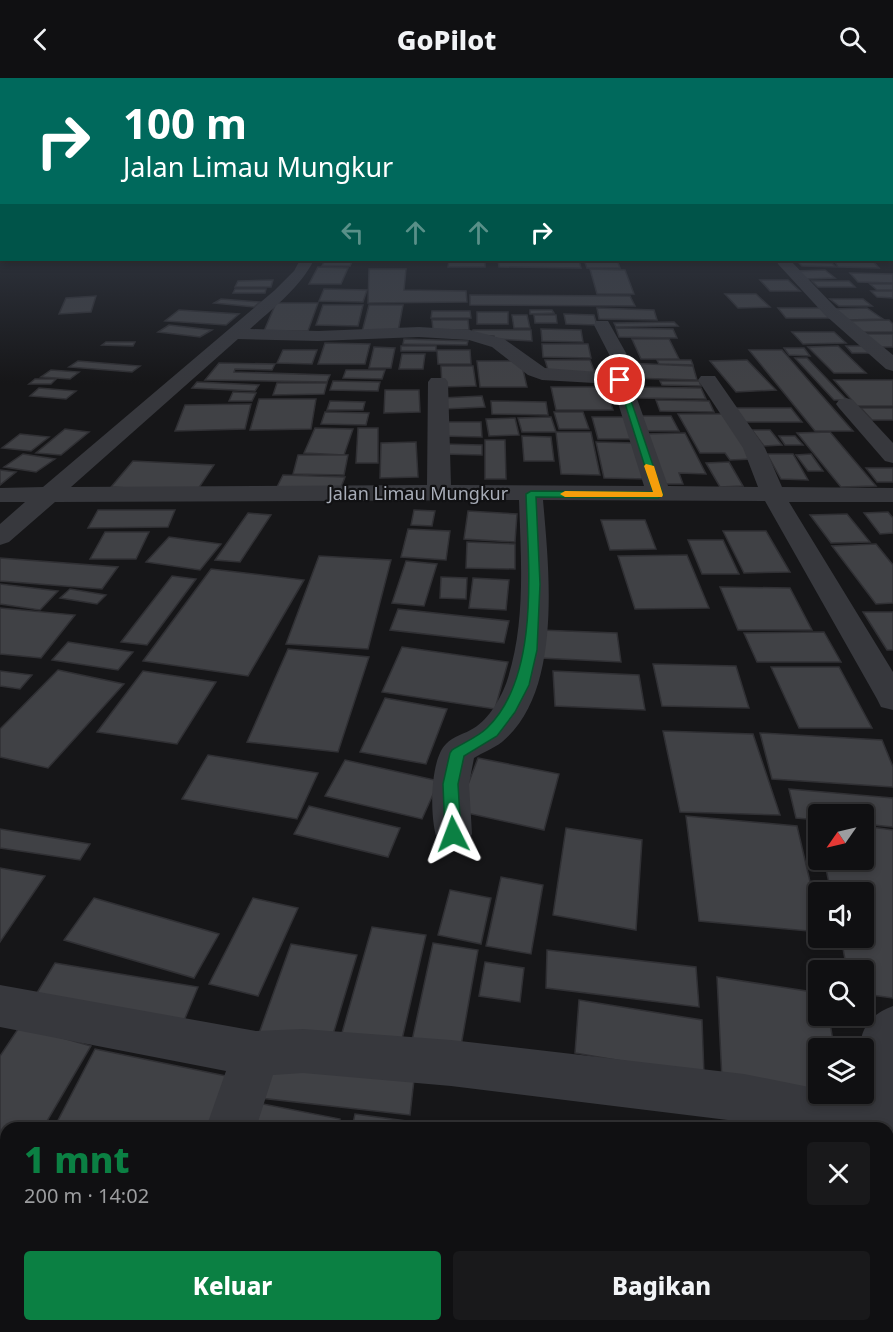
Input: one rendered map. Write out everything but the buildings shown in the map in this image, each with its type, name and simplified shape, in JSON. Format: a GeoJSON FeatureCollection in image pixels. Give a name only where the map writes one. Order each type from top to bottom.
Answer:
{"type":"FeatureCollection","features":[{"type":"Feature","properties":{"kind":"street"},"geometry":{"type":"LineString","coordinates":[[0,537],[236,334],[281,293],[304,266]]}},
{"type":"Feature","properties":{"kind":"street"},"geometry":{"type":"LineString","coordinates":[[787,266],[830,311],[893,366]]}},
{"type":"Feature","properties":{"kind":"street"},"geometry":{"type":"LineString","coordinates":[[602,325],[621,360],[620,380],[658,495]]}},
{"type":"Feature","properties":{"kind":"street"},"geometry":{"type":"LineString","coordinates":[[236,334],[368,335],[419,332],[470,335],[498,343],[542,374],[620,380]]}},
{"type":"Feature","properties":{"kind":"street"},"geometry":{"type":"LineString","coordinates":[[708,380],[754,448],[774,496],[893,699]]}},
{"type":"Feature","properties":{"kind":"street"},"geometry":{"type":"LineString","coordinates":[[438,382],[439,492]]}},
{"type":"Feature","properties":{"kind":"street"},"geometry":{"type":"LineString","coordinates":[[846,404],[893,456]]}},
{"type":"Feature","properties":{"kind":"street","name":"Jalan Limau Mungkur"},"geometry":{"type":"LineString","coordinates":[[0,495],[439,492],[893,495]]}},
{"type":"Feature","properties":{"kind":"street"},"geometry":{"type":"LineString","coordinates":[[453,834],[451,784],[457,753],[492,733],[510,709],[523,685],[530,650],[534,584],[531,494]]}},
{"type":"Feature","properties":{"kind":"street"},"geometry":{"type":"LineString","coordinates":[[0,1006],[256,1054],[303,1051],[522,1072],[744,1098],[856,1122]]}},
{"type":"Feature","properties":{"kind":"street"},"geometry":{"type":"LineString","coordinates":[[879,1122],[884,1038],[893,1028]]}},
{"type":"Feature","properties":{"kind":"street"},"geometry":{"type":"LineString","coordinates":[[233,1122],[256,1054]]}},
{"type":"Feature","properties":{"kind":"slow traffic"},"geometry":{"type":"LineString","coordinates":[[565,494],[658,495],[649,466]]}},
{"type":"Feature","properties":{"kind":"route"},"geometry":{"type":"LineString","coordinates":[[453,834],[451,784],[457,753],[492,733],[510,709],[523,685],[530,650],[534,584],[531,494],[658,495],[620,380]]}}]}
